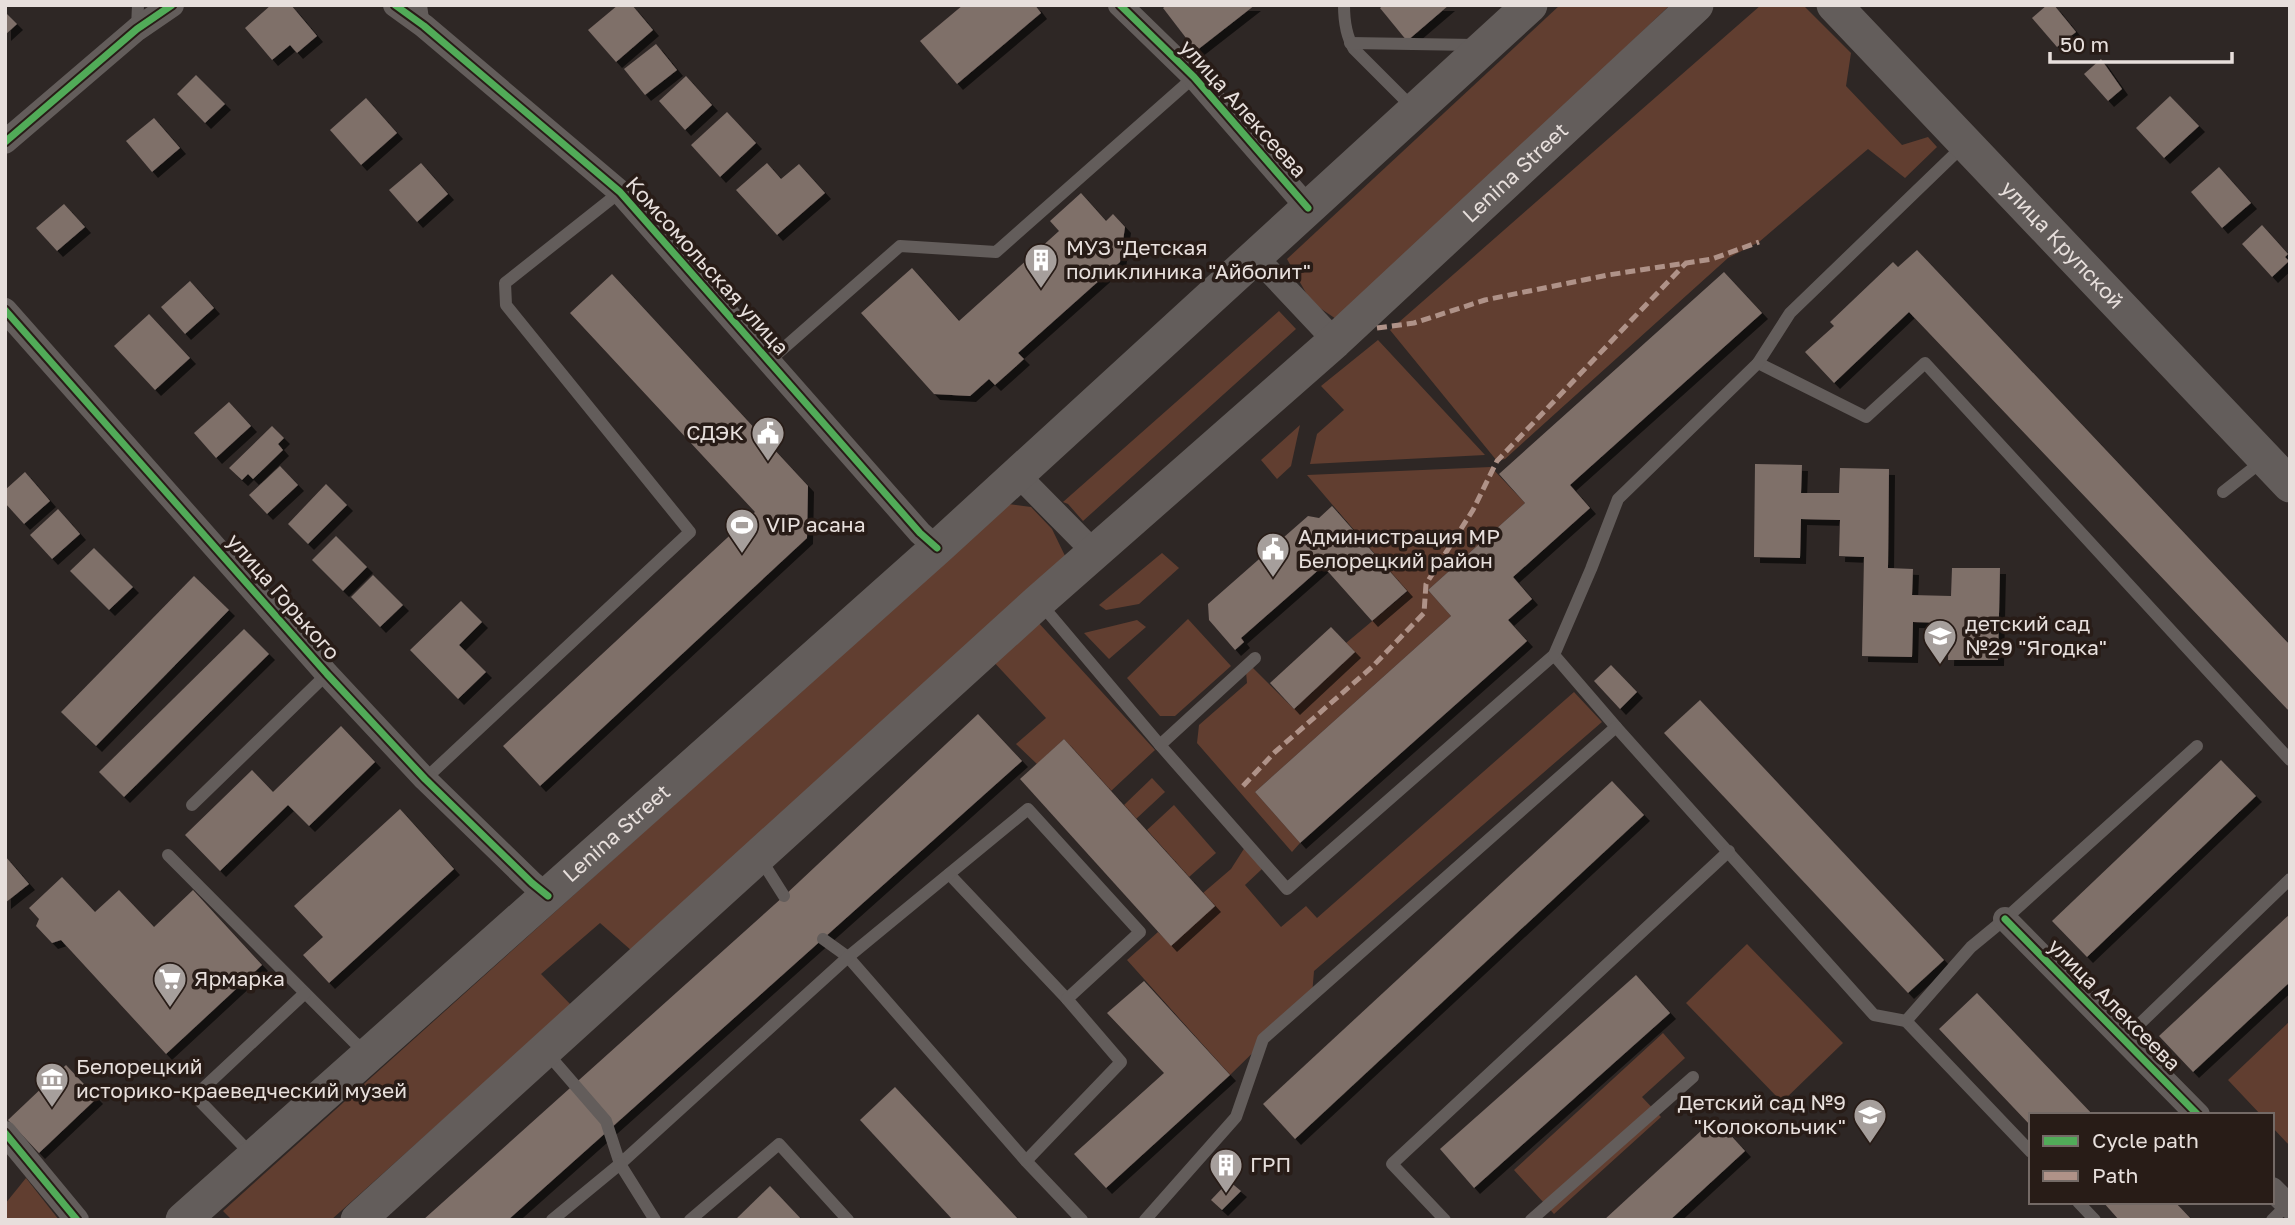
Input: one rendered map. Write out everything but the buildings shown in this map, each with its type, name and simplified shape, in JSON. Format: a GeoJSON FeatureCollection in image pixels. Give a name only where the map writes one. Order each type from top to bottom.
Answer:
{"type":"FeatureCollection","features":[{"type":"Feature","properties":{"kind":"main road","name":"Lenina Street"},"geometry":{"type":"LineString","coordinates":[[183,1220],[937,548],[1530,5]]}},
{"type":"Feature","properties":{"kind":"main road","name":"Lenina Street"},"geometry":{"type":"LineString","coordinates":[[358,1220],[1038,601],[1335,341],[1696,5]]}},
{"type":"Feature","properties":{"kind":"main road","name":"улица Крупской"},"geometry":{"type":"LineString","coordinates":[[1834,5],[2290,485]]}},
{"type":"Feature","properties":{"kind":"street"},"geometry":{"type":"LineString","coordinates":[[5,142],[138,17],[172,5]]}},
{"type":"Feature","properties":{"kind":"street","name":"Комсомольская улица"},"geometry":{"type":"LineString","coordinates":[[395,5],[422,16],[620,192],[920,533],[937,548]]}},
{"type":"Feature","properties":{"kind":"street","name":"улица Алексеева"},"geometry":{"type":"LineString","coordinates":[[1120,5],[1194,77],[1308,208]]}},
{"type":"Feature","properties":{"kind":"street"},"geometry":{"type":"LineString","coordinates":[[1255,256],[1335,341]]}},
{"type":"Feature","properties":{"kind":"street","name":"улица Горького"},"geometry":{"type":"LineString","coordinates":[[5,310],[327,674],[425,779],[548,896]]}},
{"type":"Feature","properties":{"kind":"street"},"geometry":{"type":"LineString","coordinates":[[1017,474],[1094,552]]}},
{"type":"Feature","properties":{"kind":"street","name":"улица Алексеева"},"geometry":{"type":"LineString","coordinates":[[2005,919],[2196,1113]]}},
{"type":"Feature","properties":{"kind":"street"},"geometry":{"type":"LineString","coordinates":[[5,1133],[77,1220]]}},
{"type":"Feature","properties":{"kind":"lane"},"geometry":{"type":"LineString","coordinates":[[1345,5],[1344,18],[1350,43],[1415,110]]}},
{"type":"Feature","properties":{"kind":"lane"},"geometry":{"type":"LineString","coordinates":[[1350,43],[1484,46]]}},
{"type":"Feature","properties":{"kind":"lane"},"geometry":{"type":"LineString","coordinates":[[769,361],[900,246],[996,252],[1194,77]]}},
{"type":"Feature","properties":{"kind":"lane"},"geometry":{"type":"LineString","coordinates":[[1038,601],[1287,889],[1554,655],[1618,499],[1758,363],[1790,313],[1966,144]]}},
{"type":"Feature","properties":{"kind":"lane"},"geometry":{"type":"LineString","coordinates":[[425,779],[690,532],[506,305],[505,283],[620,192]]}},
{"type":"Feature","properties":{"kind":"lane"},"geometry":{"type":"LineString","coordinates":[[1758,363],[1866,418],[1925,363],[2290,761]]}},
{"type":"Feature","properties":{"kind":"lane"},"geometry":{"type":"LineString","coordinates":[[2223,492],[2265,459]]}},
{"type":"Feature","properties":{"kind":"lane"},"geometry":{"type":"LineString","coordinates":[[1554,655],[1874,1015],[1906,1021],[2029,1150]]}},
{"type":"Feature","properties":{"kind":"lane"},"geometry":{"type":"LineString","coordinates":[[1160,745],[1255,658]]}},
{"type":"Feature","properties":{"kind":"lane"},"geometry":{"type":"LineString","coordinates":[[192,805],[327,674]]}},
{"type":"Feature","properties":{"kind":"lane"},"geometry":{"type":"LineString","coordinates":[[1145,1220],[1236,1117],[1263,1039],[1616,727]]}},
{"type":"Feature","properties":{"kind":"lane"},"geometry":{"type":"LineString","coordinates":[[1906,1021],[1971,947],[2197,746]]}},
{"type":"Feature","properties":{"kind":"lane"},"geometry":{"type":"LineString","coordinates":[[552,1220],[620,1164],[848,957],[1028,809],[1140,932],[1067,999]]}},
{"type":"Feature","properties":{"kind":"lane"},"geometry":{"type":"LineString","coordinates":[[1445,1220],[1392,1164],[1729,850]]}},
{"type":"Feature","properties":{"kind":"lane"},"geometry":{"type":"LineString","coordinates":[[168,855],[354,1042],[370,1054]]}},
{"type":"Feature","properties":{"kind":"lane"},"geometry":{"type":"LineString","coordinates":[[759,857],[784,896]]}},
{"type":"Feature","properties":{"kind":"lane"},"geometry":{"type":"LineString","coordinates":[[949,874],[1067,999],[1121,1062],[1026,1161]]}},
{"type":"Feature","properties":{"kind":"lane"},"geometry":{"type":"LineString","coordinates":[[2124,1039],[2290,879]]}},
{"type":"Feature","properties":{"kind":"lane"},"geometry":{"type":"LineString","coordinates":[[823,939],[848,957],[1026,1161],[1082,1220]]}},
{"type":"Feature","properties":{"kind":"lane"},"geometry":{"type":"LineString","coordinates":[[254,1156],[195,1096],[305,993]]}},
{"type":"Feature","properties":{"kind":"lane"},"geometry":{"type":"LineString","coordinates":[[545,1051],[606,1121],[620,1164],[655,1220]]}},
{"type":"Feature","properties":{"kind":"lane"},"geometry":{"type":"LineString","coordinates":[[1531,1220],[1693,1077]]}},
{"type":"Feature","properties":{"kind":"lane"},"geometry":{"type":"LineString","coordinates":[[690,1220],[779,1144],[848,1220]]}},
{"type":"Feature","properties":{"kind":"lane"},"geometry":{"type":"LineString","coordinates":[[2080,1204],[2095,1220]]}},
{"type":"Feature","properties":{"kind":"shaded area"},"geometry":{"type":"Polygon","coordinates":[[[1560,5],[1670,5],[1339,321],[1311,302],[1287,259],[1560,5]]]}},
{"type":"Feature","properties":{"kind":"shaded area"},"geometry":{"type":"Polygon","coordinates":[[[1761,5],[1803,5],[1851,53],[1846,86],[1902,145],[1928,137],[1937,147],[1905,178],[1868,149],[1759,242],[1728,258],[1505,459],[1497,461],[1390,330],[1761,5]]]}},
{"type":"Feature","properties":{"kind":"shaded area"},"geometry":{"type":"Polygon","coordinates":[[[1279,311],[1296,329],[1083,521],[1063,502],[1279,311]]]}},
{"type":"Feature","properties":{"kind":"shaded area"},"geometry":{"type":"Polygon","coordinates":[[[1378,340],[1485,455],[1310,464],[1317,434],[1344,410],[1321,386],[1378,340]]]}},
{"type":"Feature","properties":{"kind":"shaded area"},"geometry":{"type":"Polygon","coordinates":[[[1300,425],[1291,466],[1277,479],[1261,460],[1300,425]]]}},
{"type":"Feature","properties":{"kind":"shaded area"},"geometry":{"type":"Polygon","coordinates":[[[1491,467],[1525,503],[1428,590],[1451,616],[1255,792],[1300,843],[1292,852],[1197,743],[1199,725],[1247,683],[1245,660],[1294,709],[1354,653],[1346,643],[1407,592],[1307,475],[1491,467]]]}},
{"type":"Feature","properties":{"kind":"shaded area"},"geometry":{"type":"Polygon","coordinates":[[[1008,504],[1031,507],[1052,529],[1067,560],[632,951],[600,923],[541,974],[571,1005],[331,1220],[232,1220],[223,1211],[1008,504]]]}},
{"type":"Feature","properties":{"kind":"shaded area"},"geometry":{"type":"Polygon","coordinates":[[[1162,553],[1179,568],[1139,604],[1106,610],[1099,605],[1162,553]]]}},
{"type":"Feature","properties":{"kind":"shaded area"},"geometry":{"type":"Polygon","coordinates":[[[1188,619],[1231,666],[1175,716],[1160,716],[1127,678],[1188,619]]]}},
{"type":"Feature","properties":{"kind":"shaded area"},"geometry":{"type":"Polygon","coordinates":[[[1036,620],[1155,750],[1111,791],[1064,739],[1037,764],[1016,744],[1046,718],[991,659],[1036,620]]]}},
{"type":"Feature","properties":{"kind":"shaded area"},"geometry":{"type":"Polygon","coordinates":[[[1137,620],[1146,627],[1109,659],[1084,633],[1137,620]]]}},
{"type":"Feature","properties":{"kind":"shaded area"},"geometry":{"type":"Polygon","coordinates":[[[1574,692],[1602,722],[1314,971],[1312,995],[1230,1075],[1127,960],[1158,932],[1171,945],[1203,893],[1231,869],[1247,844],[1262,869],[1245,885],[1281,927],[1306,906],[1317,918],[1574,692]]]}},
{"type":"Feature","properties":{"kind":"shaded area"},"geometry":{"type":"Polygon","coordinates":[[[1152,778],[1165,792],[1136,819],[1124,805],[1152,778]]]}},
{"type":"Feature","properties":{"kind":"shaded area"},"geometry":{"type":"Polygon","coordinates":[[[1174,805],[1216,853],[1189,877],[1147,830],[1174,805]]]}},
{"type":"Feature","properties":{"kind":"shaded area"},"geometry":{"type":"Polygon","coordinates":[[[1747,944],[1843,1043],[1782,1102],[1686,1003],[1747,944]]]}},
{"type":"Feature","properties":{"kind":"shaded area"},"geometry":{"type":"Polygon","coordinates":[[[2290,1021],[2290,1146],[2274,1129],[2274,1113],[2259,1113],[2228,1080],[2290,1021]]]}},
{"type":"Feature","properties":{"kind":"shaded area"},"geometry":{"type":"Polygon","coordinates":[[[1663,1033],[1685,1058],[1642,1097],[1661,1117],[1554,1214],[1514,1170],[1663,1033]]]}},
{"type":"Feature","properties":{"kind":"shaded area"},"geometry":{"type":"Polygon","coordinates":[[[26,1178],[59,1220],[5,1220],[5,1204],[26,1178]]]}},
{"type":"Feature","properties":{"kind":"marked path"},"geometry":{"type":"LineString","coordinates":[[1377,328],[1414,323],[1485,300],[1608,275],[1712,259],[1759,242]]}},
{"type":"Feature","properties":{"kind":"marked path"},"geometry":{"type":"LineString","coordinates":[[1243,786],[1275,752],[1372,667],[1424,613],[1426,584],[1473,510],[1497,461],[1686,263]]}},
{"type":"Feature","properties":{"kind":"cycle path"},"geometry":{"type":"LineString","coordinates":[[5,142],[137,29],[172,5]]}},
{"type":"Feature","properties":{"kind":"cycle path"},"geometry":{"type":"LineString","coordinates":[[395,5],[424,26],[620,192],[920,533],[937,548]]}},
{"type":"Feature","properties":{"kind":"cycle path"},"geometry":{"type":"LineString","coordinates":[[1120,5],[1194,77],[1308,208]]}},
{"type":"Feature","properties":{"kind":"cycle path"},"geometry":{"type":"LineString","coordinates":[[5,310],[327,674],[425,779],[548,896]]}},
{"type":"Feature","properties":{"kind":"cycle path"},"geometry":{"type":"LineString","coordinates":[[2005,919],[2196,1113]]}},
{"type":"Feature","properties":{"kind":"cycle path"},"geometry":{"type":"LineString","coordinates":[[5,1133],[77,1220]]}},
{"type":"Feature","properties":{"kind":"place","name":"МУЗ \"Детская поликлиника \"Айболит\""},"geometry":{"type":"Point","coordinates":[1041,290]}},
{"type":"Feature","properties":{"kind":"place","name":"СДЭК"},"geometry":{"type":"Point","coordinates":[768,463]}},
{"type":"Feature","properties":{"kind":"place","name":"VIP асана"},"geometry":{"type":"Point","coordinates":[742,555]}},
{"type":"Feature","properties":{"kind":"place","name":"Администрация МР Белорецкий район"},"geometry":{"type":"Point","coordinates":[1273,579]}},
{"type":"Feature","properties":{"kind":"place","name":"детский сад №29 \"Ягодка\""},"geometry":{"type":"Point","coordinates":[1940,666]}},
{"type":"Feature","properties":{"kind":"place","name":"Ярмарка"},"geometry":{"type":"Point","coordinates":[170,1009]}},
{"type":"Feature","properties":{"kind":"place","name":"Белорецкий историко-краеведческий музей"},"geometry":{"type":"Point","coordinates":[52,1109]}},
{"type":"Feature","properties":{"kind":"place","name":"Детский сад №9 \"Колокольчик\""},"geometry":{"type":"Point","coordinates":[1870,1145]}},
{"type":"Feature","properties":{"kind":"place","name":"ГРП"},"geometry":{"type":"Point","coordinates":[1226,1195]}}]}
